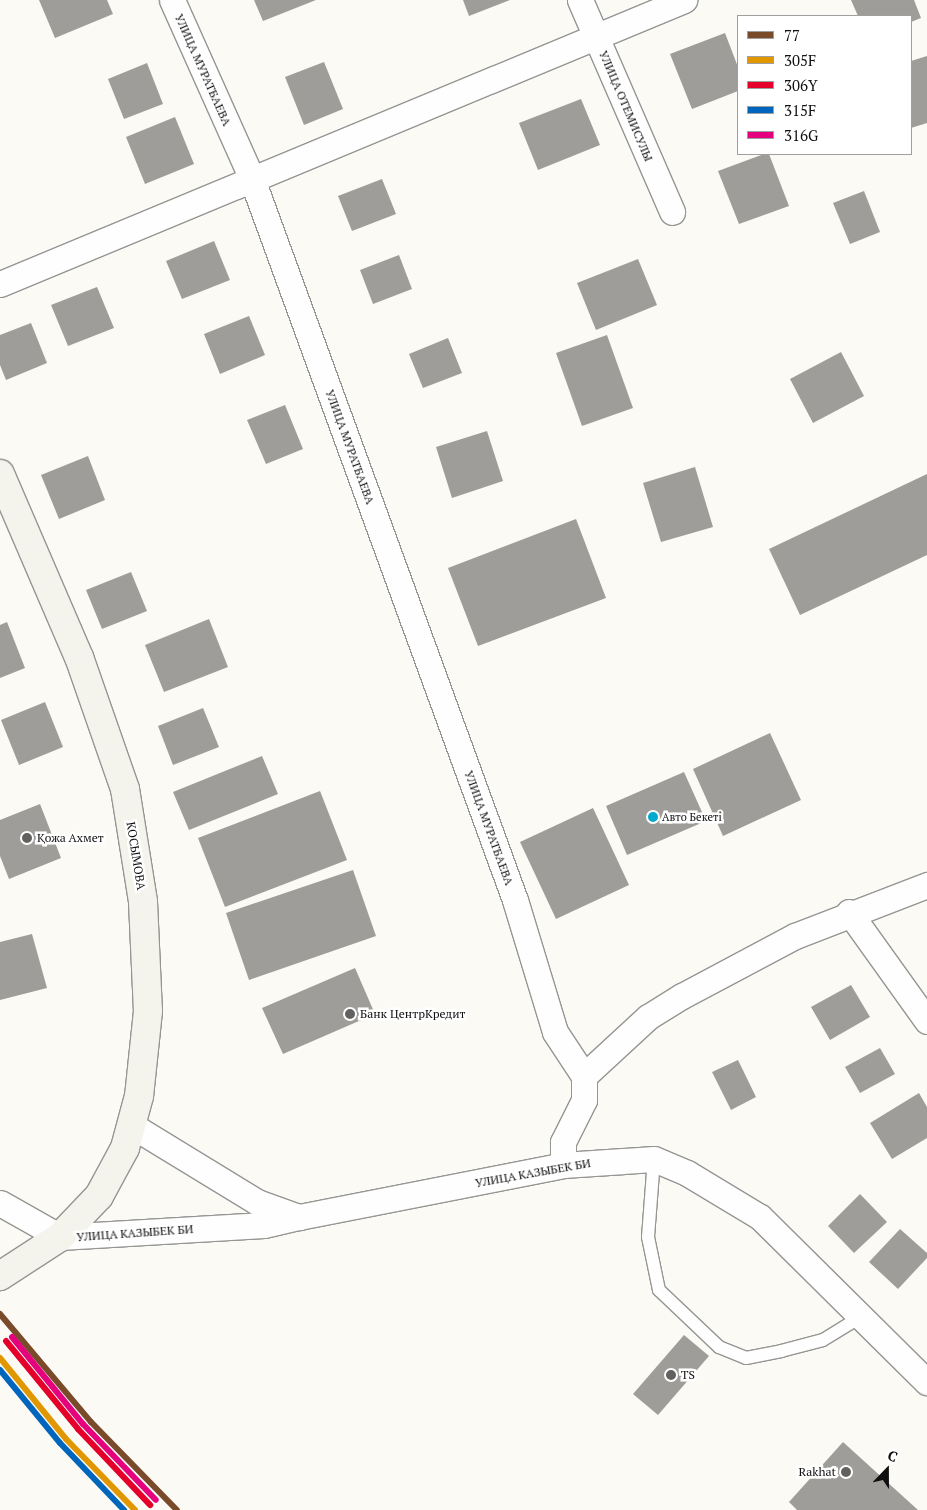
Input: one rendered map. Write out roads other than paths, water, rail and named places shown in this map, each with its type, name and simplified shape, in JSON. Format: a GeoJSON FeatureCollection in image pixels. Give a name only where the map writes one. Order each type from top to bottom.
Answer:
{"type":"FeatureCollection","features":[{"type":"Feature","properties":{"kind":"street","name":"УЛИЦА МУРАТБАЕВА"},"geometry":{"type":"LineString","coordinates":[[172,0],[252,179],[515,900],[555,1032],[584,1076]]}},
{"type":"Feature","properties":{"kind":"street","name":"УЛИЦА ОТЕМИСУЛЫ"},"geometry":{"type":"LineString","coordinates":[[580,0],[672,212]]}},
{"type":"Feature","properties":{"kind":"street"},"geometry":{"type":"LineString","coordinates":[[0,284],[597,38],[684,0]]}},
{"type":"Feature","properties":{"kind":"street","name":"КОСЫМОВА"},"geometry":{"type":"LineString","coordinates":[[0,474],[79,657],[125,789],[143,902],[148,1011],[140,1096],[125,1148],[99,1196],[60,1238],[0,1276]]}},
{"type":"Feature","properties":{"kind":"street"},"geometry":{"type":"LineString","coordinates":[[564,1165],[563,1142],[584,1100],[584,1076],[648,1018],[682,996],[795,936],[849,912],[927,884]]}},
{"type":"Feature","properties":{"kind":"street"},"geometry":{"type":"LineString","coordinates":[[849,912],[927,1022]]}},
{"type":"Feature","properties":{"kind":"street","name":"УЛИЦА КАЗЫБЕК БИ"},"geometry":{"type":"LineString","coordinates":[[131,1125],[257,1202],[299,1216]]}},
{"type":"Feature","properties":{"kind":"street","name":"УЛИЦА КАЗЫБЕК БИ"},"geometry":{"type":"LineString","coordinates":[[60,1238],[264,1225],[299,1216],[564,1165],[654,1159],[687,1173],[760,1217],[927,1382]]}},
{"type":"Feature","properties":{"kind":"street"},"geometry":{"type":"LineString","coordinates":[[0,1203],[60,1238]]}},
{"type":"Feature","properties":{"kind":"lane"},"geometry":{"type":"LineString","coordinates":[[654,1159],[648,1237],[659,1290],[719,1347],[746,1358],[781,1351],[823,1340],[862,1316]]}},
{"type":"Feature","properties":{"kind":"place","name":"Авто Бекетi"},"geometry":{"type":"Point","coordinates":[653,817]}},
{"type":"Feature","properties":{"kind":"place","name":"Қожа Ахмет"},"geometry":{"type":"Point","coordinates":[27,838]}},
{"type":"Feature","properties":{"kind":"place","name":"Банк ЦентрКредит"},"geometry":{"type":"Point","coordinates":[350,1014]}},
{"type":"Feature","properties":{"kind":"place","name":"TS"},"geometry":{"type":"Point","coordinates":[671,1375]}},
{"type":"Feature","properties":{"kind":"place","name":"Rakhat"},"geometry":{"type":"Point","coordinates":[846,1472]}}]}
